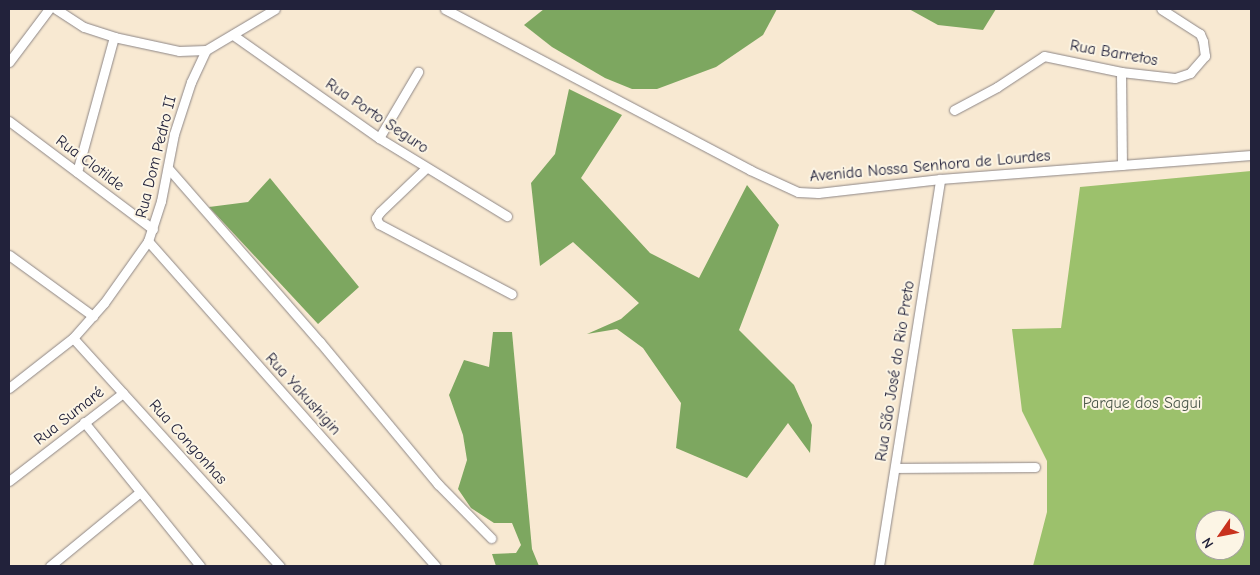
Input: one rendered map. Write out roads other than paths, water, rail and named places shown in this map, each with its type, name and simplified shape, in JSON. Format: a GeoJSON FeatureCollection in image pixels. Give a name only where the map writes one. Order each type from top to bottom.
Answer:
{"type":"FeatureCollection","features":[{"type":"Feature","properties":{"kind":"street"},"geometry":{"type":"LineString","coordinates":[[9,62],[49,9]]}},
{"type":"Feature","properties":{"kind":"street"},"geometry":{"type":"LineString","coordinates":[[56,9],[84,27],[114,37],[171,49],[206,50],[233,36],[275,9]]}},
{"type":"Feature","properties":{"kind":"street","name":"Avenida Nossa Senhora de Lourdes"},"geometry":{"type":"LineString","coordinates":[[445,9],[783,187],[818,193],[940,180],[1251,154]]}},
{"type":"Feature","properties":{"kind":"street","name":"Rua Barretos"},"geometry":{"type":"LineString","coordinates":[[954,110],[997,87],[1044,56],[1121,72],[1175,78],[1190,73],[1200,64],[1206,49],[1200,34],[1161,9]]}},
{"type":"Feature","properties":{"kind":"street","name":"Rua Porto Seguro"},"geometry":{"type":"LineString","coordinates":[[233,36],[379,138],[507,216]]}},
{"type":"Feature","properties":{"kind":"street"},"geometry":{"type":"LineString","coordinates":[[77,172],[114,37]]}},
{"type":"Feature","properties":{"kind":"street","name":"Rua Dom Pedro II"},"geometry":{"type":"LineString","coordinates":[[9,388],[73,338],[93,316],[148,241],[153,229],[168,168],[174,134],[191,82],[206,50]]}},
{"type":"Feature","properties":{"kind":"street"},"geometry":{"type":"LineString","coordinates":[[379,138],[418,72]]}},
{"type":"Feature","properties":{"kind":"street"},"geometry":{"type":"LineString","coordinates":[[1121,72],[1122,165]]}},
{"type":"Feature","properties":{"kind":"street","name":"Rua Clotilde"},"geometry":{"type":"LineString","coordinates":[[9,121],[153,229]]}},
{"type":"Feature","properties":{"kind":"street"},"geometry":{"type":"LineString","coordinates":[[168,168],[320,342],[438,484],[491,538]]}},
{"type":"Feature","properties":{"kind":"street"},"geometry":{"type":"LineString","coordinates":[[426,168],[380,212],[377,221],[382,226],[512,294]]}},
{"type":"Feature","properties":{"kind":"street","name":"Rua São José do Rio Preto"},"geometry":{"type":"LineString","coordinates":[[879,566],[940,180]]}},
{"type":"Feature","properties":{"kind":"street","name":"Rua Yakushigin"},"geometry":{"type":"LineString","coordinates":[[148,241],[436,566]]}},
{"type":"Feature","properties":{"kind":"street"},"geometry":{"type":"LineString","coordinates":[[9,255],[93,316]]}},
{"type":"Feature","properties":{"kind":"street","name":"Rua Congonhas"},"geometry":{"type":"LineString","coordinates":[[73,338],[280,566]]}},
{"type":"Feature","properties":{"kind":"street","name":"Rua Sumaré"},"geometry":{"type":"LineString","coordinates":[[9,481],[123,392]]}},
{"type":"Feature","properties":{"kind":"street"},"geometry":{"type":"LineString","coordinates":[[84,422],[139,493],[200,566]]}},
{"type":"Feature","properties":{"kind":"street"},"geometry":{"type":"LineString","coordinates":[[895,468],[1035,467]]}},
{"type":"Feature","properties":{"kind":"street"},"geometry":{"type":"LineString","coordinates":[[50,566],[139,493]]}},
{"type":"Feature","properties":{"kind":"park label","name":"Parque dos Sagui"},"geometry":{"type":"Point","coordinates":[1142,403]}}]}
